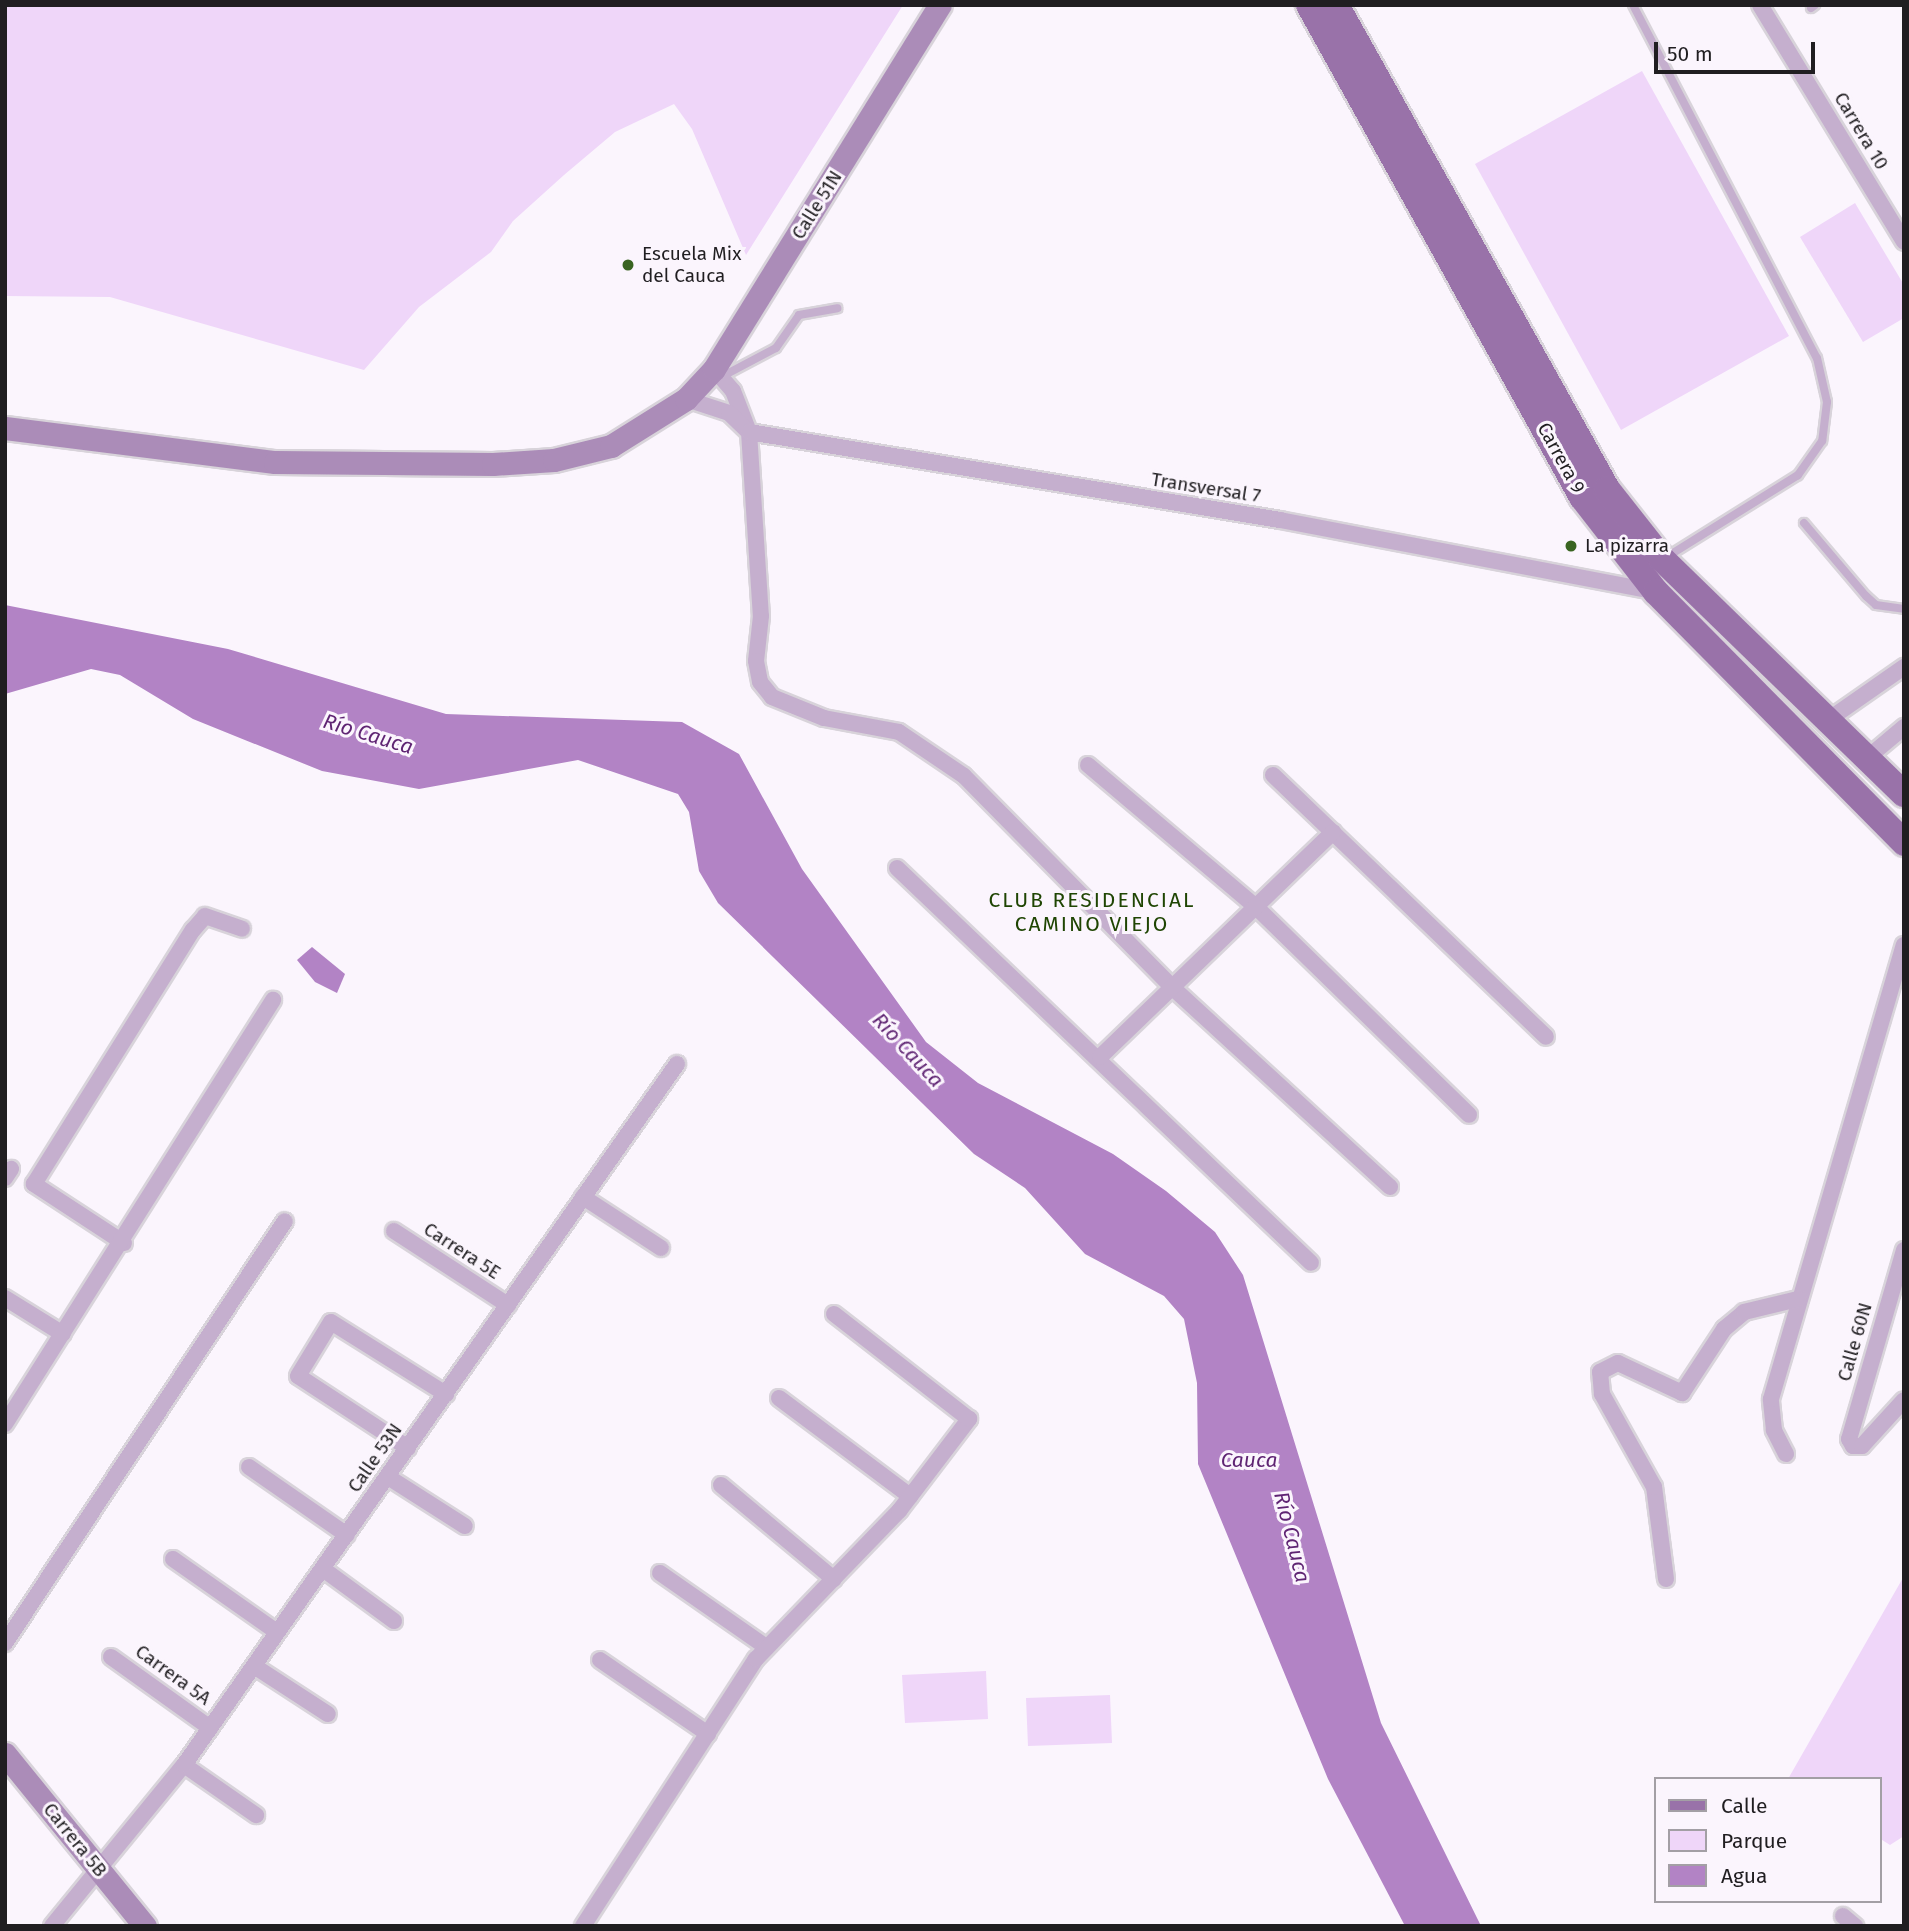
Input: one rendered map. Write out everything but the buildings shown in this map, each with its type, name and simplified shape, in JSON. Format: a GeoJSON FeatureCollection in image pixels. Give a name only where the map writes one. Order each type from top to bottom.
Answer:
{"type":"FeatureCollection","features":[{"type":"Feature","properties":{"kind":"main road","name":"Calle 51N"},"geometry":{"type":"LineString","coordinates":[[5,428],[275,462],[493,464],[554,460],[611,446],[686,399],[717,373],[940,5]]}},
{"type":"Feature","properties":{"kind":"main road","name":"Carrera 9"},"geometry":{"type":"LineString","coordinates":[[1309,5],[1583,497],[1656,592],[1904,844]]}},
{"type":"Feature","properties":{"kind":"main road","name":"Carrera 9"},"geometry":{"type":"LineString","coordinates":[[1336,5],[1607,489],[1662,559],[1904,794]]}},
{"type":"Feature","properties":{"kind":"main road","name":"Carrera 5B"},"geometry":{"type":"LineString","coordinates":[[5,1754],[145,1926]]}},
{"type":"Feature","properties":{"kind":"street","name":"Carrera 10"},"geometry":{"type":"LineString","coordinates":[[1760,5],[1904,242]]}},
{"type":"Feature","properties":{"kind":"street"},"geometry":{"type":"LineString","coordinates":[[717,373],[749,432],[760,682],[772,697],[824,718],[899,732],[964,776],[1174,989],[1390,1187]]}},
{"type":"Feature","properties":{"kind":"street"},"geometry":{"type":"LineString","coordinates":[[686,399],[729,413],[749,432]]}},
{"type":"Feature","properties":{"kind":"street","name":"Transversal 7"},"geometry":{"type":"LineString","coordinates":[[749,432],[1280,520],[1656,592]]}},
{"type":"Feature","properties":{"kind":"street"},"geometry":{"type":"LineString","coordinates":[[1828,720],[1904,667]]}},
{"type":"Feature","properties":{"kind":"street"},"geometry":{"type":"LineString","coordinates":[[1866,759],[1904,727]]}},
{"type":"Feature","properties":{"kind":"street"},"geometry":{"type":"LineString","coordinates":[[1088,765],[1255,906],[1469,1115]]}},
{"type":"Feature","properties":{"kind":"street"},"geometry":{"type":"LineString","coordinates":[[1273,775],[1546,1037]]}},
{"type":"Feature","properties":{"kind":"street"},"geometry":{"type":"LineString","coordinates":[[1100,1057],[1174,989],[1255,906],[1334,832]]}},
{"type":"Feature","properties":{"kind":"street"},"geometry":{"type":"LineString","coordinates":[[897,868],[1100,1057],[1311,1263]]}},
{"type":"Feature","properties":{"kind":"street"},"geometry":{"type":"LineString","coordinates":[[124,1243],[34,1184],[193,930],[205,916],[242,929]]}},
{"type":"Feature","properties":{"kind":"street"},"geometry":{"type":"LineString","coordinates":[[1786,1454],[1774,1430],[1771,1399],[1798,1299],[1904,945]]}},
{"type":"Feature","properties":{"kind":"street"},"geometry":{"type":"LineString","coordinates":[[5,1423],[124,1243],[272,1000]]}},
{"type":"Feature","properties":{"kind":"street","name":"Calle 53N"},"geometry":{"type":"LineString","coordinates":[[52,1926],[100,1871],[184,1765],[677,1064]]}},
{"type":"Feature","properties":{"kind":"street"},"geometry":{"type":"LineString","coordinates":[[583,1197],[661,1248]]}},
{"type":"Feature","properties":{"kind":"street"},"geometry":{"type":"LineString","coordinates":[[5,1643],[285,1221]]}},
{"type":"Feature","properties":{"kind":"street","name":"Carrera 5E"},"geometry":{"type":"LineString","coordinates":[[394,1231],[508,1305]]}},
{"type":"Feature","properties":{"kind":"street","name":"Calle 60N"},"geometry":{"type":"LineString","coordinates":[[1904,1250],[1849,1439],[1853,1446],[1862,1446],[1904,1401]]}},
{"type":"Feature","properties":{"kind":"street"},"geometry":{"type":"LineString","coordinates":[[5,1298],[63,1334]]}},
{"type":"Feature","properties":{"kind":"street"},"geometry":{"type":"LineString","coordinates":[[1667,1579],[1654,1487],[1602,1394],[1600,1372],[1618,1363],[1682,1393],[1724,1329],[1744,1312],[1798,1299]]}},
{"type":"Feature","properties":{"kind":"street"},"geometry":{"type":"LineString","coordinates":[[583,1926],[766,1647],[834,1579],[910,1496],[967,1414],[834,1314]]}},
{"type":"Feature","properties":{"kind":"street"},"geometry":{"type":"LineString","coordinates":[[408,1448],[298,1376],[331,1322],[446,1394]]}},
{"type":"Feature","properties":{"kind":"street"},"geometry":{"type":"LineString","coordinates":[[779,1398],[910,1496]]}},
{"type":"Feature","properties":{"kind":"street"},"geometry":{"type":"LineString","coordinates":[[249,1467],[347,1535]]}},
{"type":"Feature","properties":{"kind":"street"},"geometry":{"type":"LineString","coordinates":[[388,1477],[465,1526]]}},
{"type":"Feature","properties":{"kind":"street"},"geometry":{"type":"LineString","coordinates":[[721,1485],[834,1579]]}},
{"type":"Feature","properties":{"kind":"street"},"geometry":{"type":"LineString","coordinates":[[173,1559],[277,1632]]}},
{"type":"Feature","properties":{"kind":"street"},"geometry":{"type":"LineString","coordinates":[[323,1569],[394,1621]]}},
{"type":"Feature","properties":{"kind":"street"},"geometry":{"type":"LineString","coordinates":[[660,1573],[766,1647]]}},
{"type":"Feature","properties":{"kind":"street","name":"Carrera 5A"},"geometry":{"type":"LineString","coordinates":[[111,1657],[210,1728]]}},
{"type":"Feature","properties":{"kind":"street"},"geometry":{"type":"LineString","coordinates":[[600,1660],[708,1734]]}},
{"type":"Feature","properties":{"kind":"street"},"geometry":{"type":"LineString","coordinates":[[254,1665],[328,1714]]}},
{"type":"Feature","properties":{"kind":"street"},"geometry":{"type":"LineString","coordinates":[[184,1765],[256,1815]]}},
{"type":"Feature","properties":{"kind":"lane"},"geometry":{"type":"LineString","coordinates":[[1633,5],[1817,358],[1827,402],[1822,441],[1798,475],[1662,559]]}},
{"type":"Feature","properties":{"kind":"lane"},"geometry":{"type":"LineString","coordinates":[[717,373],[776,348],[799,314],[837,308]]}},
{"type":"Feature","properties":{"kind":"lane"},"geometry":{"type":"LineString","coordinates":[[1804,523],[1876,605],[1904,609]]}},
{"type":"Feature","properties":{"kind":"green space"},"geometry":{"type":"Polygon","coordinates":[[[5,5],[903,5],[746,255],[692,129],[674,104],[615,132],[564,175],[513,221],[491,252],[419,307],[364,370],[110,297],[5,296],[5,5]]]}},
{"type":"Feature","properties":{"kind":"green space"},"geometry":{"type":"Polygon","coordinates":[[[1642,71],[1789,336],[1621,430],[1475,164],[1642,71]]]}},
{"type":"Feature","properties":{"kind":"green space"},"geometry":{"type":"Polygon","coordinates":[[[1855,203],[1904,285],[1904,318],[1863,342],[1800,237],[1855,203]]]}},
{"type":"Feature","properties":{"kind":"green space"},"geometry":{"type":"Polygon","coordinates":[[[1904,1576],[1904,1836],[1890,1845],[1881,1839],[1881,1777],[1789,1777],[1904,1576]]]}},
{"type":"Feature","properties":{"kind":"green space"},"geometry":{"type":"Polygon","coordinates":[[[986,1671],[988,1719],[905,1723],[902,1675],[986,1671]]]}},
{"type":"Feature","properties":{"kind":"green space"},"geometry":{"type":"Polygon","coordinates":[[[1110,1695],[1112,1743],[1028,1746],[1026,1698],[1110,1695]]]}},
{"type":"Feature","properties":{"kind":"water","name":"Cauca"},"geometry":{"type":"Polygon","coordinates":[[[5,605],[228,649],[446,714],[682,722],[739,754],[802,869],[926,1042],[978,1083],[1113,1154],[1166,1191],[1215,1232],[1243,1275],[1381,1723],[1481,1926],[1405,1926],[1328,1779],[1198,1464],[1197,1383],[1184,1319],[1164,1296],[1085,1254],[1025,1188],[974,1154],[718,903],[699,871],[689,812],[678,794],[578,760],[419,789],[322,771],[193,719],[120,675],[91,669],[5,694],[5,605]]]}},
{"type":"Feature","properties":{"kind":"water"},"geometry":{"type":"Polygon","coordinates":[[[312,947],[345,974],[337,993],[315,982],[297,960],[312,947]]]}},
{"type":"Feature","properties":{"kind":"place","name":"Escuela Mix del Cauca"},"geometry":{"type":"Point","coordinates":[628,265]}},
{"type":"Feature","properties":{"kind":"place","name":"La pizarra"},"geometry":{"type":"Point","coordinates":[1571,546]}},
{"type":"Feature","properties":{"kind":"district","name":"CLUB RESIDENCIAL CAMINO VIEJO"},"geometry":{"type":"Point","coordinates":[1092,912]}},
{"type":"Feature","properties":{"kind":"water label","name":"Río Cauca"},"geometry":{"type":"Point","coordinates":[368,734]}},
{"type":"Feature","properties":{"kind":"water label","name":"Río Cauca"},"geometry":{"type":"Point","coordinates":[908,1050]}},
{"type":"Feature","properties":{"kind":"water label","name":"Río Cauca"},"geometry":{"type":"Point","coordinates":[1292,1537]}}]}
